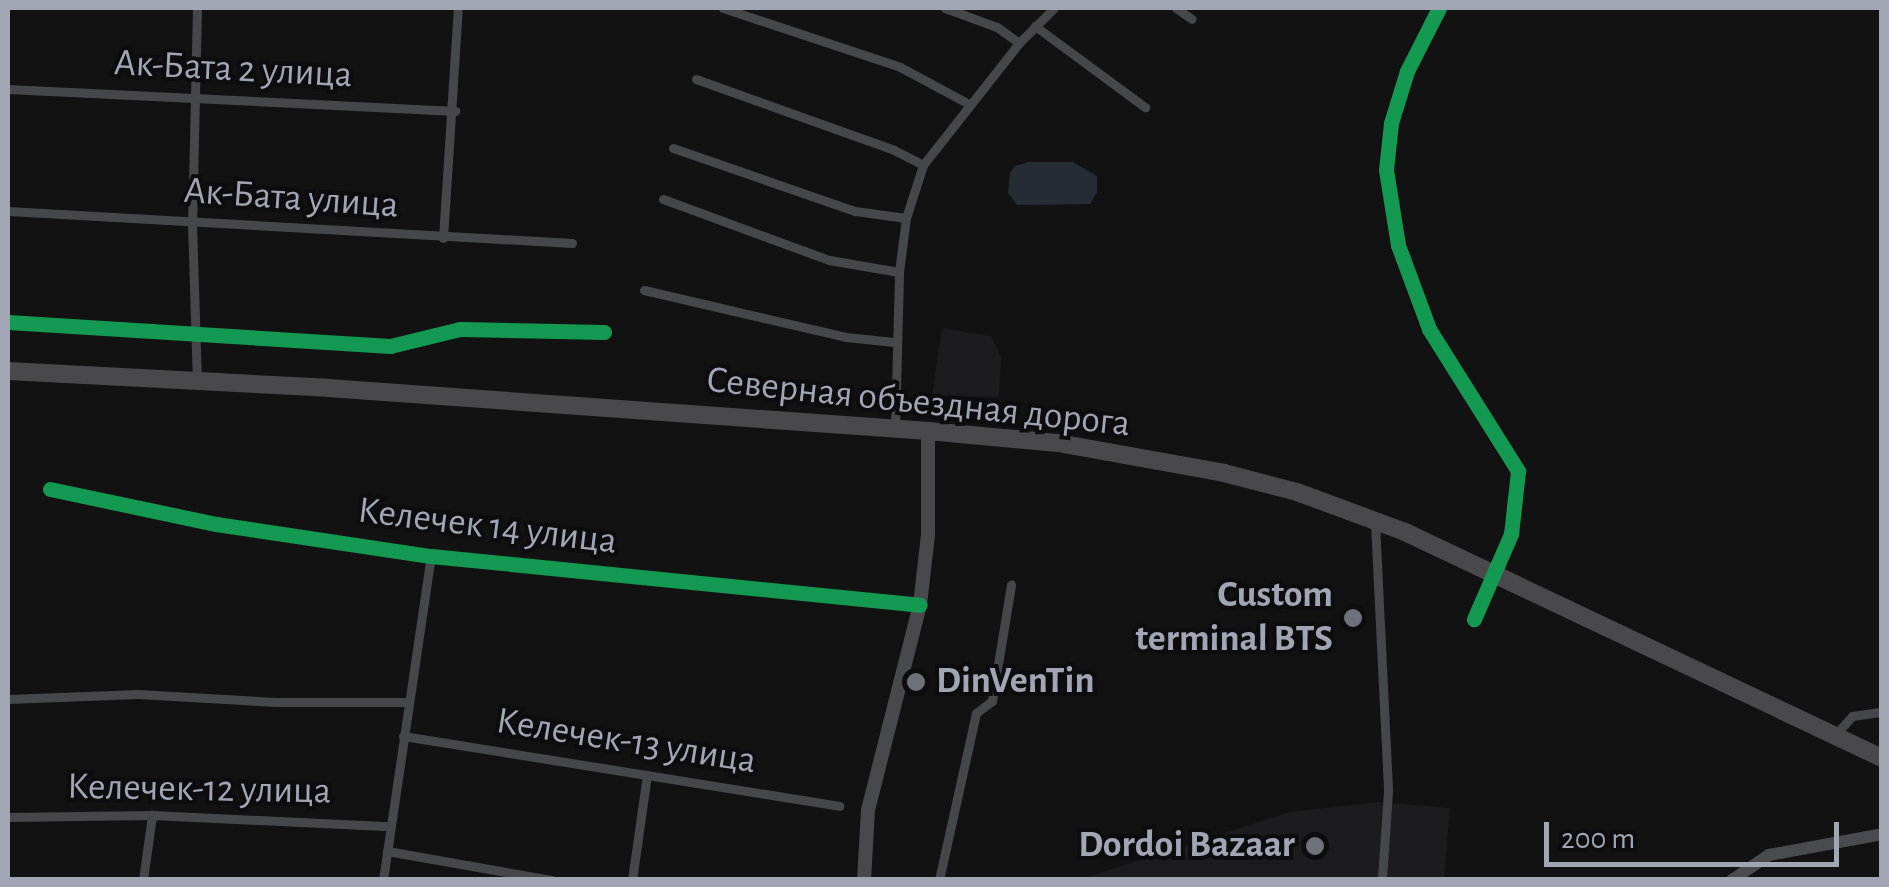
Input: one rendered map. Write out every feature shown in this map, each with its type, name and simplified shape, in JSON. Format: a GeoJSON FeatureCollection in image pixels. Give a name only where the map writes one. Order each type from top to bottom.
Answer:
{"type":"FeatureCollection","features":[{"type":"Feature","properties":{"kind":"highway","name":"Северная объездная дорога"},"geometry":{"type":"LineString","coordinates":[[8,371],[928,430],[1058,443],[1224,472],[1375,520],[1882,758]]}},
{"type":"Feature","properties":{"kind":"main road"},"geometry":{"type":"LineString","coordinates":[[864,880],[868,810],[920,604],[928,534],[928,430]]}},
{"type":"Feature","properties":{"kind":"street"},"geometry":{"type":"LineString","coordinates":[[197,8],[192,223],[197,381]]}},
{"type":"Feature","properties":{"kind":"street"},"geometry":{"type":"LineString","coordinates":[[444,238],[455,111],[458,8]]}},
{"type":"Feature","properties":{"kind":"street"},"geometry":{"type":"LineString","coordinates":[[723,8],[900,67],[969,104]]}},
{"type":"Feature","properties":{"kind":"street"},"geometry":{"type":"LineString","coordinates":[[945,8],[997,27],[1019,44]]}},
{"type":"Feature","properties":{"kind":"street"},"geometry":{"type":"LineString","coordinates":[[895,428],[894,342],[899,272],[906,218],[923,165],[1019,44],[1054,8]]}},
{"type":"Feature","properties":{"kind":"street"},"geometry":{"type":"LineString","coordinates":[[1176,8],[1192,18]]}},
{"type":"Feature","properties":{"kind":"street"},"geometry":{"type":"LineString","coordinates":[[1439,8],[1406,71],[1391,124],[1386,170],[1398,245],[1429,328],[1518,471],[1511,534],[1474,619]]}},
{"type":"Feature","properties":{"kind":"street"},"geometry":{"type":"LineString","coordinates":[[1035,26],[1144,108]]}},
{"type":"Feature","properties":{"kind":"street"},"geometry":{"type":"LineString","coordinates":[[696,80],[894,150],[923,165]]}},
{"type":"Feature","properties":{"kind":"street","name":"Ак-Бата 2 улица"},"geometry":{"type":"LineString","coordinates":[[8,89],[455,111]]}},
{"type":"Feature","properties":{"kind":"street"},"geometry":{"type":"LineString","coordinates":[[673,148],[855,211],[906,218]]}},
{"type":"Feature","properties":{"kind":"street"},"geometry":{"type":"LineString","coordinates":[[663,199],[829,260],[899,272]]}},
{"type":"Feature","properties":{"kind":"street","name":"Ак-Бата улица"},"geometry":{"type":"LineString","coordinates":[[8,212],[572,244]]}},
{"type":"Feature","properties":{"kind":"street"},"geometry":{"type":"LineString","coordinates":[[644,290],[846,337],[894,342]]}},
{"type":"Feature","properties":{"kind":"street"},"geometry":{"type":"LineString","coordinates":[[8,322],[390,346],[460,328],[604,332]]}},
{"type":"Feature","properties":{"kind":"street","name":"Келечек 14 улица"},"geometry":{"type":"LineString","coordinates":[[50,488],[216,524],[432,556],[920,604]]}},
{"type":"Feature","properties":{"kind":"street"},"geometry":{"type":"LineString","coordinates":[[1375,520],[1388,790],[1382,880]]}},
{"type":"Feature","properties":{"kind":"street"},"geometry":{"type":"LineString","coordinates":[[383,880],[432,556]]}},
{"type":"Feature","properties":{"kind":"street"},"geometry":{"type":"LineString","coordinates":[[939,880],[976,713],[992,702],[1011,585]]}},
{"type":"Feature","properties":{"kind":"street"},"geometry":{"type":"LineString","coordinates":[[8,699],[138,694],[276,702],[408,702]]}},
{"type":"Feature","properties":{"kind":"street"},"geometry":{"type":"LineString","coordinates":[[1835,735],[1852,716],[1882,712]]}},
{"type":"Feature","properties":{"kind":"street","name":"Келечек-13 улица"},"geometry":{"type":"LineString","coordinates":[[404,736],[839,806]]}},
{"type":"Feature","properties":{"kind":"street"},"geometry":{"type":"LineString","coordinates":[[632,880],[647,775]]}},
{"type":"Feature","properties":{"kind":"street"},"geometry":{"type":"LineString","coordinates":[[143,880],[152,815]]}},
{"type":"Feature","properties":{"kind":"street","name":"Келечек-12 улица"},"geometry":{"type":"LineString","coordinates":[[8,817],[152,815],[389,826]]}},
{"type":"Feature","properties":{"kind":"street"},"geometry":{"type":"LineString","coordinates":[[1732,880],[1769,855],[1882,834]]}},
{"type":"Feature","properties":{"kind":"street"},"geometry":{"type":"LineString","coordinates":[[387,851],[552,880]]}},
{"type":"Feature","properties":{"kind":"shaded area"},"geometry":{"type":"Polygon","coordinates":[[[1028,162],[1073,162],[1097,176],[1097,192],[1090,204],[1017,205],[1008,193],[1010,173],[1015,166],[1028,162]]]}},
{"type":"Feature","properties":{"kind":"shaded area"},"geometry":{"type":"Polygon","coordinates":[[[942,328],[991,336],[1001,357],[999,397],[932,396],[942,328]]]}},
{"type":"Feature","properties":{"kind":"shaded area","name":"Dordoi Bazaar"},"geometry":{"type":"Polygon","coordinates":[[[1379,802],[1450,808],[1444,879],[1078,880],[1290,812],[1379,802]]]}},
{"type":"Feature","properties":{"kind":"cycle path"},"geometry":{"type":"LineString","coordinates":[[1439,8],[1407,71],[1391,123],[1386,170],[1398,245],[1429,329],[1518,471],[1511,534],[1474,619]]}},
{"type":"Feature","properties":{"kind":"cycle path"},"geometry":{"type":"LineString","coordinates":[[8,322],[390,346],[460,329],[604,332]]}},
{"type":"Feature","properties":{"kind":"cycle path"},"geometry":{"type":"LineString","coordinates":[[50,489],[216,524],[431,556],[920,605]]}},
{"type":"Feature","properties":{"kind":"place","name":"Custom terminal BTS"},"geometry":{"type":"Point","coordinates":[1353,618]}},
{"type":"Feature","properties":{"kind":"place","name":"DinVenTin"},"geometry":{"type":"Point","coordinates":[916,682]}},
{"type":"Feature","properties":{"kind":"place","name":"Dordoi Bazaar"},"geometry":{"type":"Point","coordinates":[1315,846]}}]}
